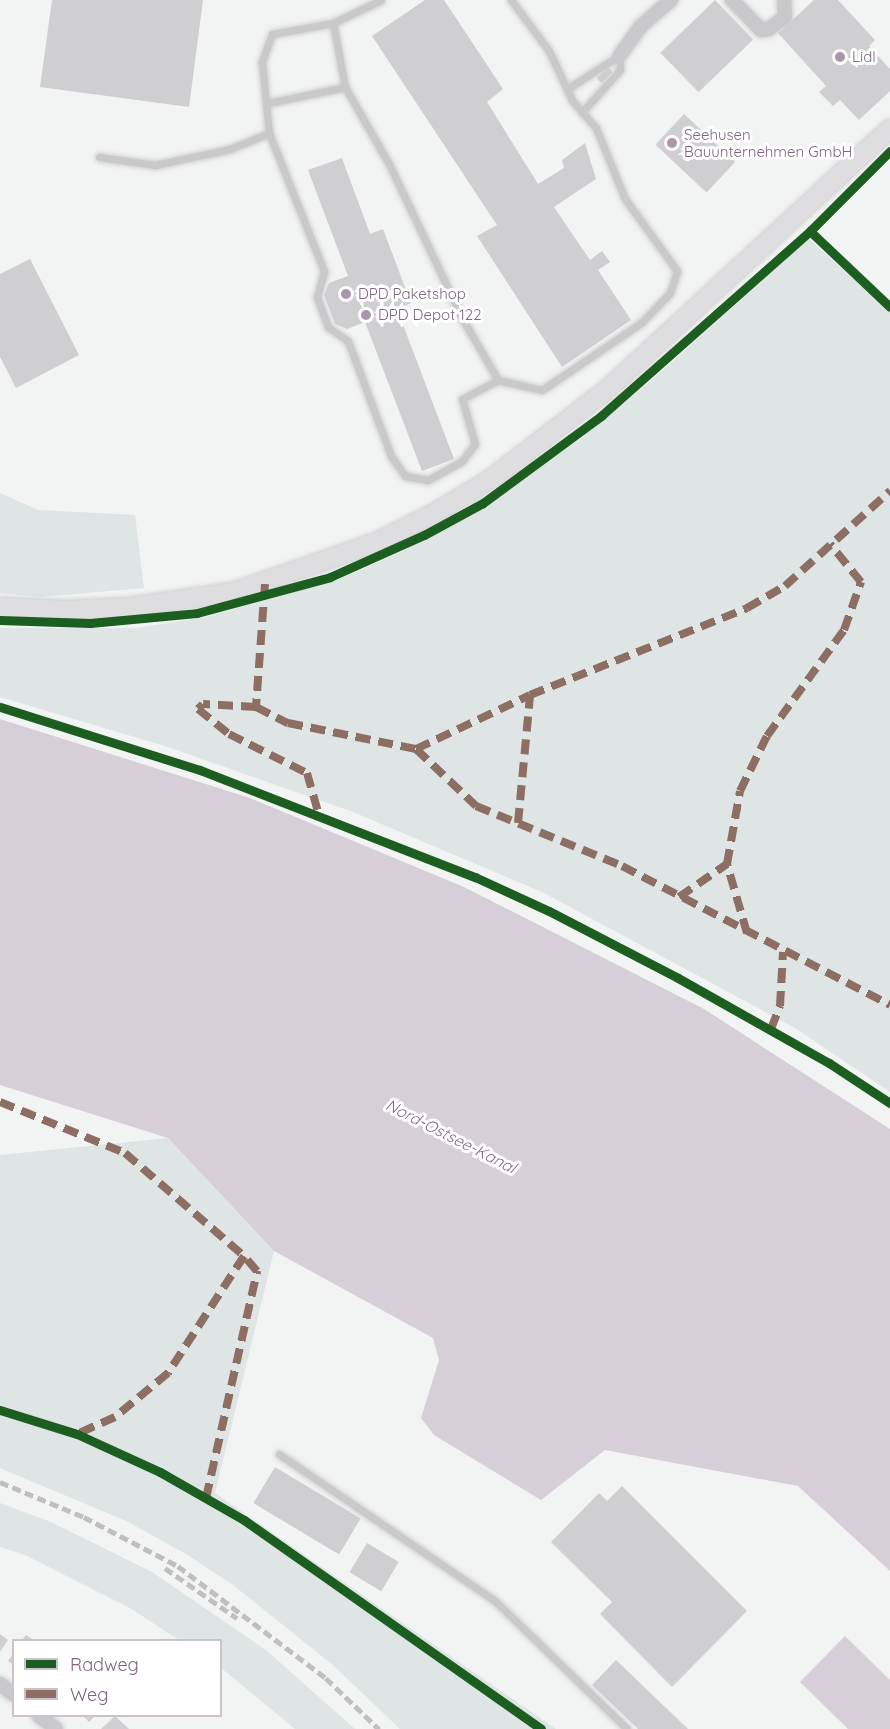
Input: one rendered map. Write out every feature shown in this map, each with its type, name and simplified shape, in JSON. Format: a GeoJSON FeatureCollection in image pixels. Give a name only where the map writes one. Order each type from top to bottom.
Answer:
{"type":"FeatureCollection","features":[{"type":"Feature","properties":{"kind":"main road"},"geometry":{"type":"LineString","coordinates":[[0,607],[65,610],[131,607],[234,591],[375,543],[434,514],[490,479],[609,388],[890,129]]}},
{"type":"Feature","properties":{"kind":"street"},"geometry":{"type":"LineString","coordinates":[[620,55],[642,26],[671,0]]}},
{"type":"Feature","properties":{"kind":"street"},"geometry":{"type":"LineString","coordinates":[[732,0],[761,30],[769,29],[785,17],[784,0]]}},
{"type":"Feature","properties":{"kind":"street"},"geometry":{"type":"LineString","coordinates":[[0,1684],[12,1693]]}},
{"type":"Feature","properties":{"kind":"street"},"geometry":{"type":"LineString","coordinates":[[40,1717],[56,1729]]}},
{"type":"Feature","properties":{"kind":"lane"},"geometry":{"type":"LineString","coordinates":[[381,0],[333,23],[272,34],[262,62],[268,103],[269,134],[324,271],[317,297],[328,327],[348,341],[391,456],[405,477],[428,480],[462,461],[475,444],[462,399],[498,380],[542,390],[641,323],[670,293],[677,271],[625,199],[596,128],[567,89],[549,51],[511,0]]}},
{"type":"Feature","properties":{"kind":"lane"},"geometry":{"type":"LineString","coordinates":[[333,23],[345,87],[389,164],[462,318],[498,380]]}},
{"type":"Feature","properties":{"kind":"lane"},"geometry":{"type":"LineString","coordinates":[[567,89],[620,55]]}},
{"type":"Feature","properties":{"kind":"lane"},"geometry":{"type":"LineString","coordinates":[[582,112],[620,70],[620,55]]}},
{"type":"Feature","properties":{"kind":"lane"},"geometry":{"type":"LineString","coordinates":[[268,103],[345,87]]}},
{"type":"Feature","properties":{"kind":"lane"},"geometry":{"type":"LineString","coordinates":[[99,157],[154,165],[230,149],[269,134]]}},
{"type":"Feature","properties":{"kind":"lane"},"geometry":{"type":"LineString","coordinates":[[279,1454],[494,1600],[627,1729]]}},
{"type":"Feature","properties":{"kind":"shaded area"},"geometry":{"type":"Polygon","coordinates":[[[809,239],[890,312],[890,1092],[795,1028],[542,892],[353,812],[165,746],[0,697],[0,628],[136,628],[206,617],[337,580],[397,554],[469,516],[579,440],[653,379],[809,239]]]}},
{"type":"Feature","properties":{"kind":"shaded area"},"geometry":{"type":"Polygon","coordinates":[[[0,493],[38,510],[135,515],[144,588],[41,597],[0,593],[0,493]]]}},
{"type":"Feature","properties":{"kind":"shaded area"},"geometry":{"type":"Polygon","coordinates":[[[168,1138],[274,1251],[215,1493],[556,1729],[400,1729],[334,1666],[233,1585],[186,1554],[126,1521],[0,1468],[0,1155],[168,1138]]]}},
{"type":"Feature","properties":{"kind":"shaded area"},"geometry":{"type":"Polygon","coordinates":[[[0,1503],[51,1522],[152,1572],[266,1650],[355,1729],[295,1729],[222,1669],[222,1639],[177,1639],[130,1608],[25,1555],[0,1547],[0,1503]]]}},
{"type":"Feature","properties":{"kind":"water","name":"Nord-Ostsee-Kanal"},"geometry":{"type":"Polygon","coordinates":[[[0,719],[250,798],[464,887],[704,1009],[890,1129],[890,1571],[798,1486],[605,1450],[541,1500],[434,1435],[421,1418],[439,1360],[433,1338],[274,1251],[168,1138],[0,1085],[0,719]]]}},
{"type":"Feature","properties":{"kind":"water"},"geometry":{"type":"Polygon","coordinates":[[[845,1636],[890,1680],[890,1729],[848,1729],[800,1682],[845,1636]]]}},
{"type":"Feature","properties":{"kind":"building"},"geometry":{"type":"Polygon","coordinates":[[[52,0],[203,0],[189,107],[40,87],[52,0]]]}},
{"type":"Feature","properties":{"kind":"building"},"geometry":{"type":"Polygon","coordinates":[[[425,0],[444,0],[503,89],[487,102],[538,184],[564,168],[562,160],[585,143],[596,179],[554,207],[590,260],[602,251],[610,262],[598,270],[631,320],[562,367],[477,236],[497,225],[372,36],[425,0]]]}},
{"type":"Feature","properties":{"kind":"building"},"geometry":{"type":"Polygon","coordinates":[[[715,0],[753,40],[699,92],[660,53],[715,0]]]}},
{"type":"Feature","properties":{"kind":"building","name":"Lidl"},"geometry":{"type":"Polygon","coordinates":[[[814,0],[838,0],[875,40],[869,46],[890,69],[890,91],[859,120],[840,100],[833,106],[819,92],[826,86],[778,33],[814,0]]]}},
{"type":"Feature","properties":{"kind":"building"},"geometry":{"type":"Polygon","coordinates":[[[608,67],[613,72],[602,83],[597,78],[608,67]]]}},
{"type":"Feature","properties":{"kind":"building"},"geometry":{"type":"Polygon","coordinates":[[[684,114],[735,162],[707,192],[655,145],[684,114]]]}},
{"type":"Feature","properties":{"kind":"building","name":"DPD Depot 122"},"geometry":{"type":"Polygon","coordinates":[[[342,158],[370,234],[383,229],[411,303],[397,309],[454,459],[422,471],[365,322],[347,329],[335,324],[324,295],[329,283],[348,276],[308,170],[342,158]]]}},
{"type":"Feature","properties":{"kind":"building"},"geometry":{"type":"Polygon","coordinates":[[[30,259],[79,355],[16,388],[0,357],[0,274],[30,259]]]}},
{"type":"Feature","properties":{"kind":"building"},"geometry":{"type":"Polygon","coordinates":[[[275,1467],[361,1519],[339,1555],[253,1503],[275,1467]]]}},
{"type":"Feature","properties":{"kind":"building"},"geometry":{"type":"Polygon","coordinates":[[[622,1486],[747,1611],[672,1687],[600,1614],[612,1602],[551,1542],[599,1493],[607,1501],[622,1486]]]}},
{"type":"Feature","properties":{"kind":"building"},"geometry":{"type":"Polygon","coordinates":[[[367,1543],[399,1562],[381,1591],[349,1572],[367,1543]]]}},
{"type":"Feature","properties":{"kind":"building"},"geometry":{"type":"Polygon","coordinates":[[[0,1634],[8,1640],[0,1652],[0,1634]]]}},
{"type":"Feature","properties":{"kind":"building"},"geometry":{"type":"Polygon","coordinates":[[[616,1660],[688,1729],[638,1729],[592,1685],[616,1660]]]}},
{"type":"Feature","properties":{"kind":"building"},"geometry":{"type":"Polygon","coordinates":[[[84,1717],[94,1717],[89,1722],[84,1717]]]}},
{"type":"Feature","properties":{"kind":"building"},"geometry":{"type":"Polygon","coordinates":[[[116,1717],[129,1729],[101,1729],[116,1717]]]}},
{"type":"Feature","properties":{"kind":"railway"},"geometry":{"type":"LineString","coordinates":[[0,1482],[84,1517],[178,1566],[326,1678],[379,1729]]}},
{"type":"Feature","properties":{"kind":"railway"},"geometry":{"type":"LineString","coordinates":[[165,1568],[237,1618]]}},
{"type":"Feature","properties":{"kind":"marked path"},"geometry":{"type":"LineString","coordinates":[[256,707],[288,723],[416,749],[530,695],[747,608],[785,586],[890,491]]}},
{"type":"Feature","properties":{"kind":"marked path"},"geometry":{"type":"LineString","coordinates":[[747,933],[727,864],[740,791],[767,736],[844,630],[861,582],[830,544]]}},
{"type":"Feature","properties":{"kind":"marked path"},"geometry":{"type":"LineString","coordinates":[[265,584],[256,707],[203,704],[198,709],[229,734],[307,773],[319,815]]}},
{"type":"Feature","properties":{"kind":"marked path"},"geometry":{"type":"LineString","coordinates":[[518,823],[530,695]]}},
{"type":"Feature","properties":{"kind":"marked path"},"geometry":{"type":"LineString","coordinates":[[416,749],[476,806],[622,866],[890,1005]]}},
{"type":"Feature","properties":{"kind":"marked path"},"geometry":{"type":"LineString","coordinates":[[679,897],[727,864]]}},
{"type":"Feature","properties":{"kind":"marked path"},"geometry":{"type":"LineString","coordinates":[[771,1029],[780,1006],[783,952]]}},
{"type":"Feature","properties":{"kind":"marked path"},"geometry":{"type":"LineString","coordinates":[[0,1102],[125,1153],[244,1256],[168,1373],[115,1417],[77,1434]]}},
{"type":"Feature","properties":{"kind":"marked path"},"geometry":{"type":"LineString","coordinates":[[206,1498],[257,1271],[244,1256]]}},
{"type":"Feature","properties":{"kind":"cycle path"},"geometry":{"type":"LineString","coordinates":[[0,620],[90,623],[197,613],[330,577],[424,535],[483,503],[601,416],[810,231],[890,151]]}},
{"type":"Feature","properties":{"kind":"cycle path"},"geometry":{"type":"LineString","coordinates":[[810,231],[890,307]]}},
{"type":"Feature","properties":{"kind":"cycle path"},"geometry":{"type":"LineString","coordinates":[[0,707],[200,770],[475,877],[549,911],[678,978],[829,1063],[890,1103]]}},
{"type":"Feature","properties":{"kind":"cycle path"},"geometry":{"type":"LineString","coordinates":[[0,1410],[77,1434],[160,1472],[244,1520],[541,1729]]}},
{"type":"Feature","properties":{"kind":"place","name":"Lidl"},"geometry":{"type":"Point","coordinates":[840,57]}},
{"type":"Feature","properties":{"kind":"place","name":"Seehusen Bauunternehmen GmbH"},"geometry":{"type":"Point","coordinates":[672,143]}},
{"type":"Feature","properties":{"kind":"place","name":"DPD Paketshop"},"geometry":{"type":"Point","coordinates":[346,294]}},
{"type":"Feature","properties":{"kind":"place","name":"DPD Depot 122"},"geometry":{"type":"Point","coordinates":[366,315]}}]}
